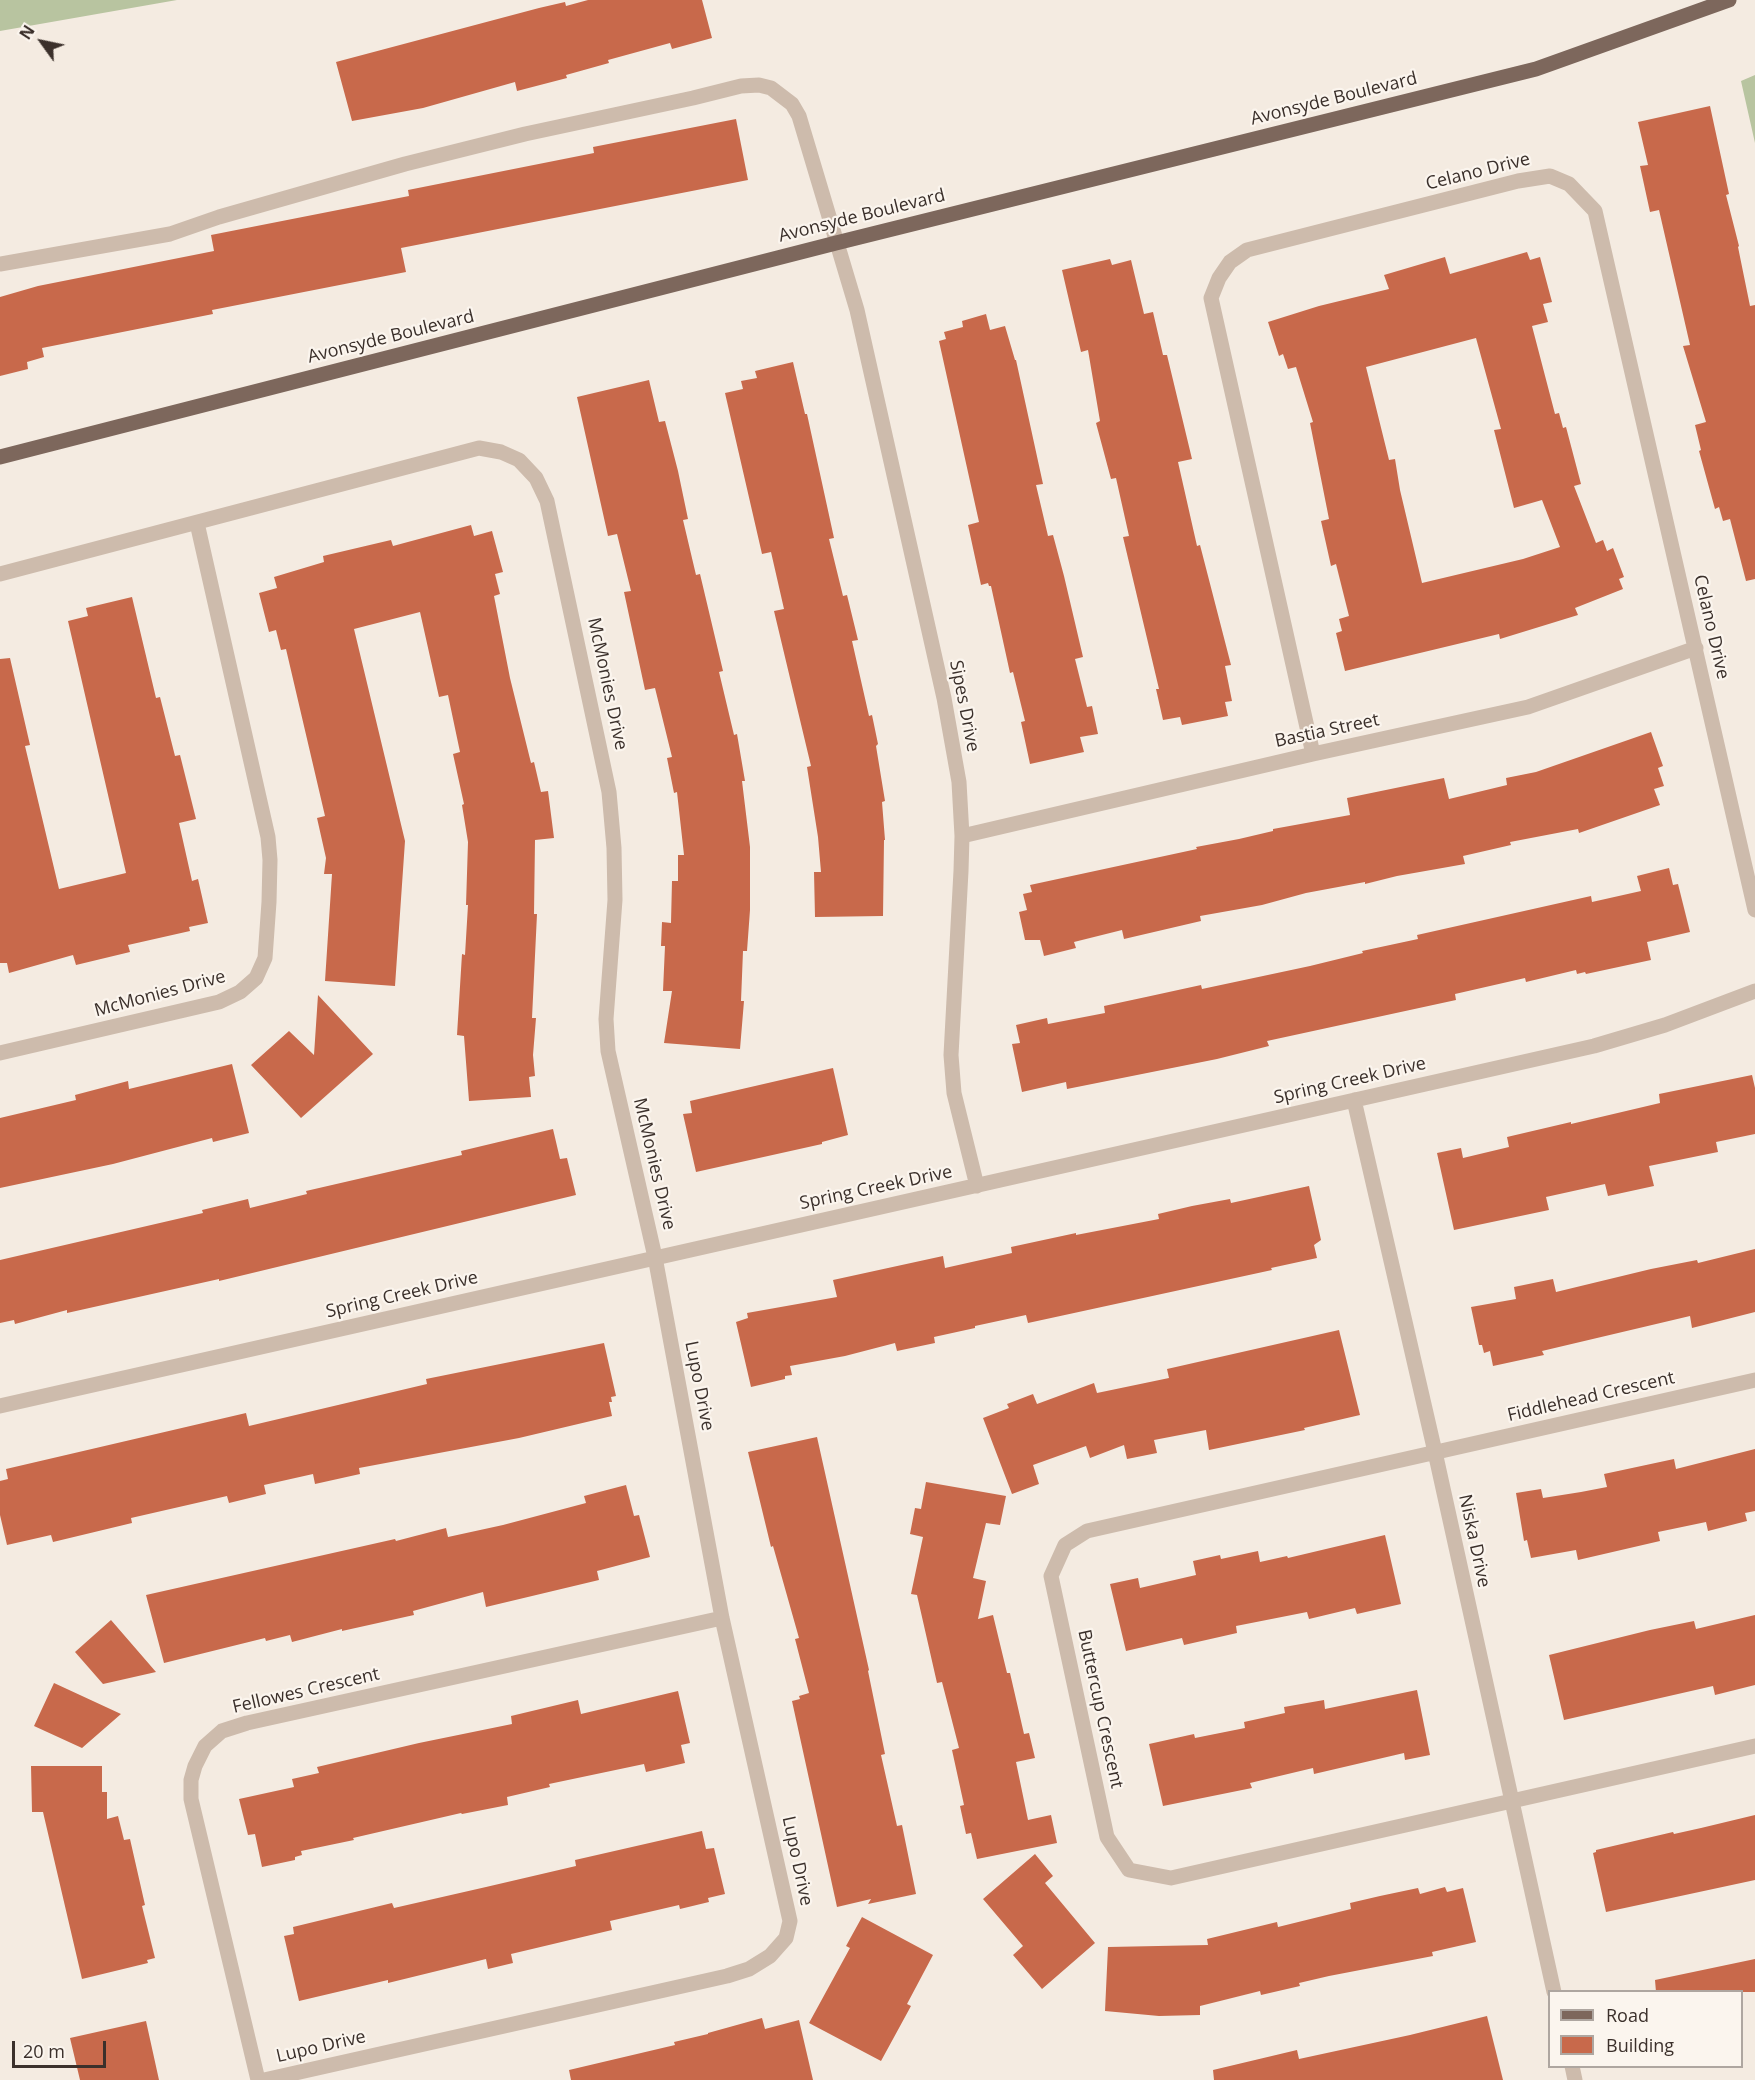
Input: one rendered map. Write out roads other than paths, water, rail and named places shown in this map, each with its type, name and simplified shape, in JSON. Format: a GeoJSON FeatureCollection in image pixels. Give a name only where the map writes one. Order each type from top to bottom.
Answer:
{"type":"FeatureCollection","features":[{"type":"Feature","properties":{"kind":"main road","name":"Avonsyde Boulevard"},"geometry":{"type":"LineString","coordinates":[[0,457],[836,243],[1536,69],[1729,0]]}},
{"type":"Feature","properties":{"kind":"street","name":"Sipes Drive"},"geometry":{"type":"LineString","coordinates":[[0,264],[170,234],[219,217],[405,164],[525,134],[748,84],[771,88],[792,104],[799,116],[857,310],[944,698],[959,782],[962,836],[951,1055],[954,1093],[977,1186]]}},
{"type":"Feature","properties":{"kind":"street","name":"Celano Drive"},"geometry":{"type":"LineString","coordinates":[[1313,754],[1211,298],[1219,278],[1230,262],[1247,250],[1538,177],[1550,176],[1569,184],[1595,211],[1755,910]]}},
{"type":"Feature","properties":{"kind":"street","name":"McMonies Drive"},"geometry":{"type":"LineString","coordinates":[[0,574],[479,448],[501,452],[519,460],[536,478],[548,501],[609,792],[614,848],[615,900],[606,1019],[609,1051],[655,1257]]}},
{"type":"Feature","properties":{"kind":"street","name":"McMonies Drive"},"geometry":{"type":"LineString","coordinates":[[0,1053],[219,1002],[240,993],[256,978],[265,958],[270,892],[268,837],[196,523]]}},
{"type":"Feature","properties":{"kind":"street","name":"Bastia Street"},"geometry":{"type":"LineString","coordinates":[[962,836],[1313,754],[1528,707],[1696,648]]}},
{"type":"Feature","properties":{"kind":"street","name":"Spring Creek Drive"},"geometry":{"type":"LineString","coordinates":[[0,1406],[1630,1037],[1755,990]]}},
{"type":"Feature","properties":{"kind":"street","name":"Niska Drive"},"geometry":{"type":"LineString","coordinates":[[1354,1100],[1435,1452],[1554,1990]]}},
{"type":"Feature","properties":{"kind":"street","name":"Lupo Drive"},"geometry":{"type":"LineString","coordinates":[[264,2080],[727,1976],[749,1969],[770,1956],[786,1938],[790,1922],[789,1908],[722,1618],[655,1257]]}},
{"type":"Feature","properties":{"kind":"street","name":"Fiddlehead Crescent"},"geometry":{"type":"LineString","coordinates":[[1435,1452],[1755,1380]]}},
{"type":"Feature","properties":{"kind":"street","name":"Buttercup Crescent"},"geometry":{"type":"LineString","coordinates":[[1435,1452],[1087,1531],[1065,1545],[1051,1576],[1107,1837],[1129,1870],[1171,1878],[1511,1801]]}},
{"type":"Feature","properties":{"kind":"street","name":"Fellowes Crescent"},"geometry":{"type":"LineString","coordinates":[[258,2080],[191,1799],[191,1780],[205,1746],[222,1731],[247,1723],[722,1618]]}},
{"type":"Feature","properties":{"kind":"street"},"geometry":{"type":"LineString","coordinates":[[1511,1801],[1755,1746]]}}]}
